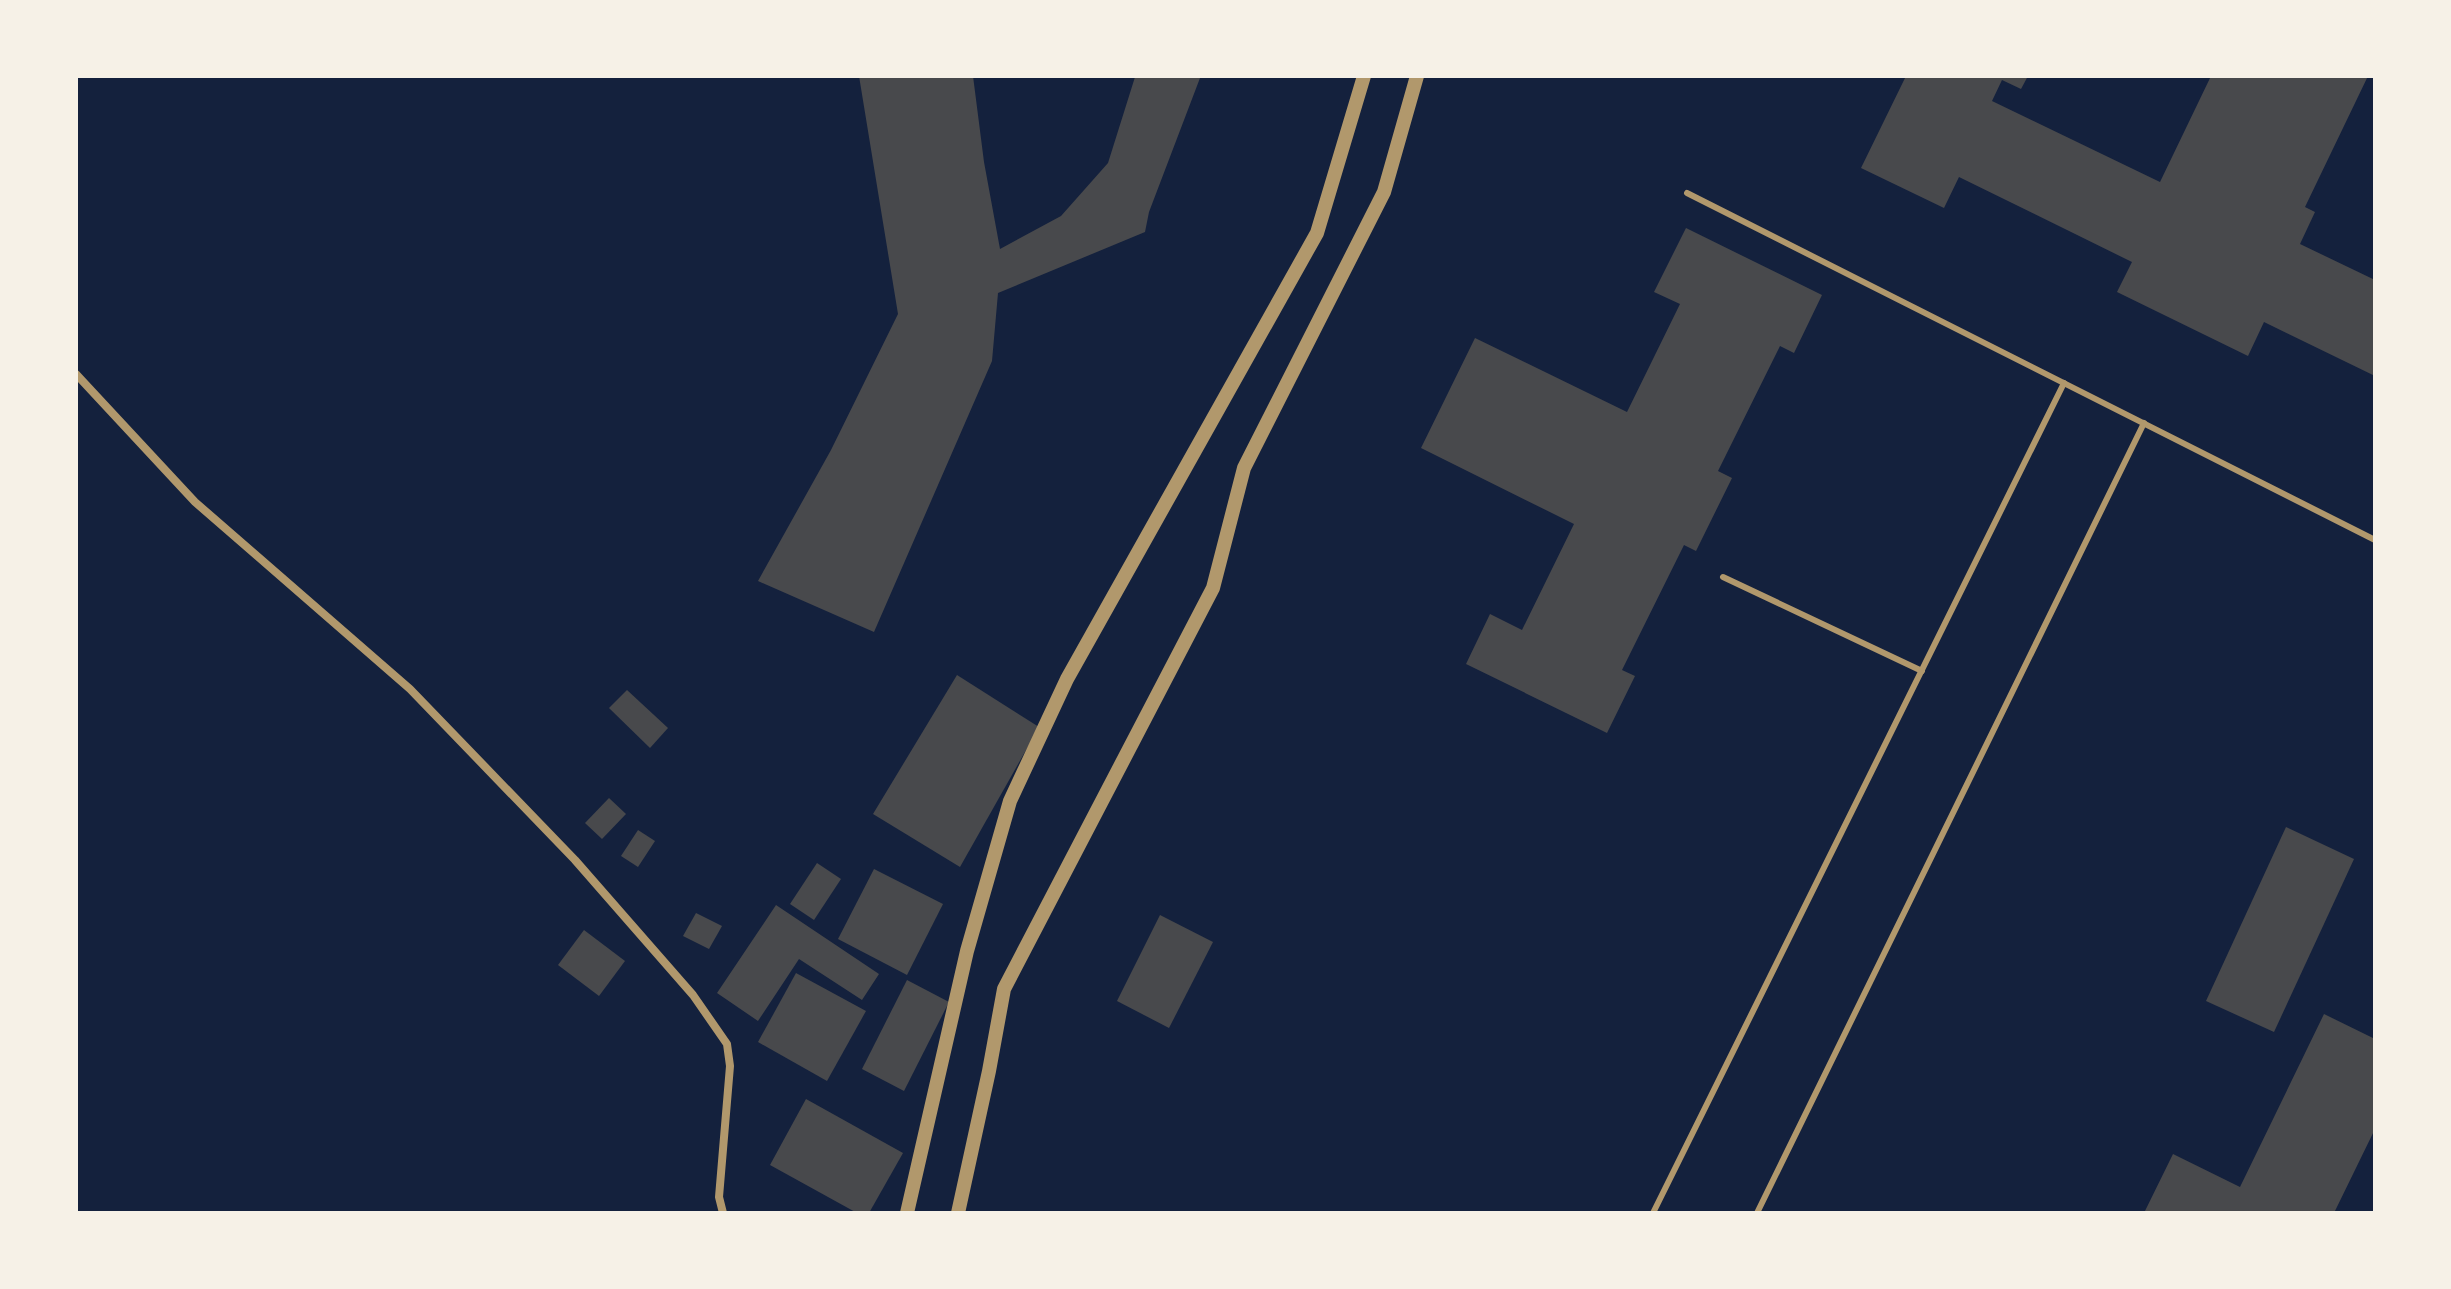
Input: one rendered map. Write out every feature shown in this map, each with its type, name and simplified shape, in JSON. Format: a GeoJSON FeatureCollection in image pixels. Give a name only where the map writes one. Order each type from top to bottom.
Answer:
{"type":"FeatureCollection","features":[{"type":"Feature","properties":{"kind":"street"},"geometry":{"type":"LineString","coordinates":[[907,1213],[967,951],[1010,801],[1067,679],[1317,233],[1364,76]]}},
{"type":"Feature","properties":{"kind":"street"},"geometry":{"type":"LineString","coordinates":[[958,1213],[1004,989],[1213,588],[1244,468],[1384,192],[1417,76]]}},
{"type":"Feature","properties":{"kind":"street"},"geometry":{"type":"LineString","coordinates":[[76,374],[195,502],[410,689],[575,860],[693,995],[727,1044],[730,1066],[719,1197],[723,1213]]}},
{"type":"Feature","properties":{"kind":"lane"},"geometry":{"type":"LineString","coordinates":[[1687,193],[2375,540]]}},
{"type":"Feature","properties":{"kind":"lane"},"geometry":{"type":"LineString","coordinates":[[1653,1213],[2064,383]]}},
{"type":"Feature","properties":{"kind":"lane"},"geometry":{"type":"LineString","coordinates":[[1757,1213],[2144,423]]}},
{"type":"Feature","properties":{"kind":"lane"},"geometry":{"type":"LineString","coordinates":[[1723,577],[1922,671]]}},
{"type":"Feature","properties":{"kind":"building"},"geometry":{"type":"Polygon","coordinates":[[[859,76],[973,76],[1000,249],[1061,216],[1108,163],[1135,77],[1200,78],[1149,212],[1145,232],[998,293],[992,361],[874,632],[758,581],[831,450],[898,314],[859,76]]]}},
{"type":"Feature","properties":{"kind":"building"},"geometry":{"type":"Polygon","coordinates":[[[1906,76],[2028,76],[2021,89],[2002,80],[1992,101],[2160,182],[2211,76],[2368,76],[2305,207],[2315,212],[2300,244],[2375,280],[2375,376],[2264,322],[2248,356],[2117,292],[2132,262],[1959,177],[1944,208],[1861,168],[1906,76]]]}},
{"type":"Feature","properties":{"kind":"building"},"geometry":{"type":"Polygon","coordinates":[[[1686,228],[1822,295],[1794,353],[1780,346],[1718,471],[1732,478],[1696,551],[1684,545],[1622,670],[1635,676],[1607,733],[1466,664],[1490,614],[1522,630],[1574,524],[1421,448],[1475,338],[1627,412],[1680,304],[1654,292],[1686,228]]]}},
{"type":"Feature","properties":{"kind":"building"},"geometry":{"type":"Polygon","coordinates":[[[957,675],[1039,727],[960,867],[873,814],[957,675]]]}},
{"type":"Feature","properties":{"kind":"building"},"geometry":{"type":"Polygon","coordinates":[[[627,690],[668,728],[650,748],[609,708],[627,690]]]}},
{"type":"Feature","properties":{"kind":"building"},"geometry":{"type":"Polygon","coordinates":[[[609,798],[626,814],[602,839],[585,823],[609,798]]]}},
{"type":"Feature","properties":{"kind":"building"},"geometry":{"type":"Polygon","coordinates":[[[2286,827],[2354,859],[2274,1032],[2206,1001],[2286,827]]]}},
{"type":"Feature","properties":{"kind":"building"},"geometry":{"type":"Polygon","coordinates":[[[638,830],[655,841],[638,867],[621,856],[638,830]]]}},
{"type":"Feature","properties":{"kind":"building"},"geometry":{"type":"Polygon","coordinates":[[[817,863],[841,879],[814,920],[790,904],[817,863]]]}},
{"type":"Feature","properties":{"kind":"building"},"geometry":{"type":"Polygon","coordinates":[[[874,869],[943,904],[907,975],[838,939],[874,869]]]}},
{"type":"Feature","properties":{"kind":"building"},"geometry":{"type":"Polygon","coordinates":[[[776,905],[879,974],[862,1000],[799,959],[758,1021],[717,993],[776,905]]]}},
{"type":"Feature","properties":{"kind":"building"},"geometry":{"type":"Polygon","coordinates":[[[696,913],[722,926],[709,949],[683,936],[696,913]]]}},
{"type":"Feature","properties":{"kind":"building"},"geometry":{"type":"Polygon","coordinates":[[[1160,915],[1213,942],[1169,1028],[1117,1001],[1160,915]]]}},
{"type":"Feature","properties":{"kind":"building"},"geometry":{"type":"Polygon","coordinates":[[[584,930],[625,961],[599,996],[558,965],[584,930]]]}},
{"type":"Feature","properties":{"kind":"building"},"geometry":{"type":"Polygon","coordinates":[[[796,973],[866,1011],[827,1081],[758,1042],[796,973]]]}},
{"type":"Feature","properties":{"kind":"building"},"geometry":{"type":"Polygon","coordinates":[[[907,980],[949,1002],[904,1091],[862,1069],[907,980]]]}},
{"type":"Feature","properties":{"kind":"building"},"geometry":{"type":"Polygon","coordinates":[[[2324,1014],[2375,1039],[2375,1129],[2334,1213],[2144,1213],[2173,1154],[2240,1187],[2324,1014]]]}},
{"type":"Feature","properties":{"kind":"building"},"geometry":{"type":"Polygon","coordinates":[[[806,1099],[903,1153],[869,1213],[857,1213],[770,1165],[806,1099]]]}}]}
